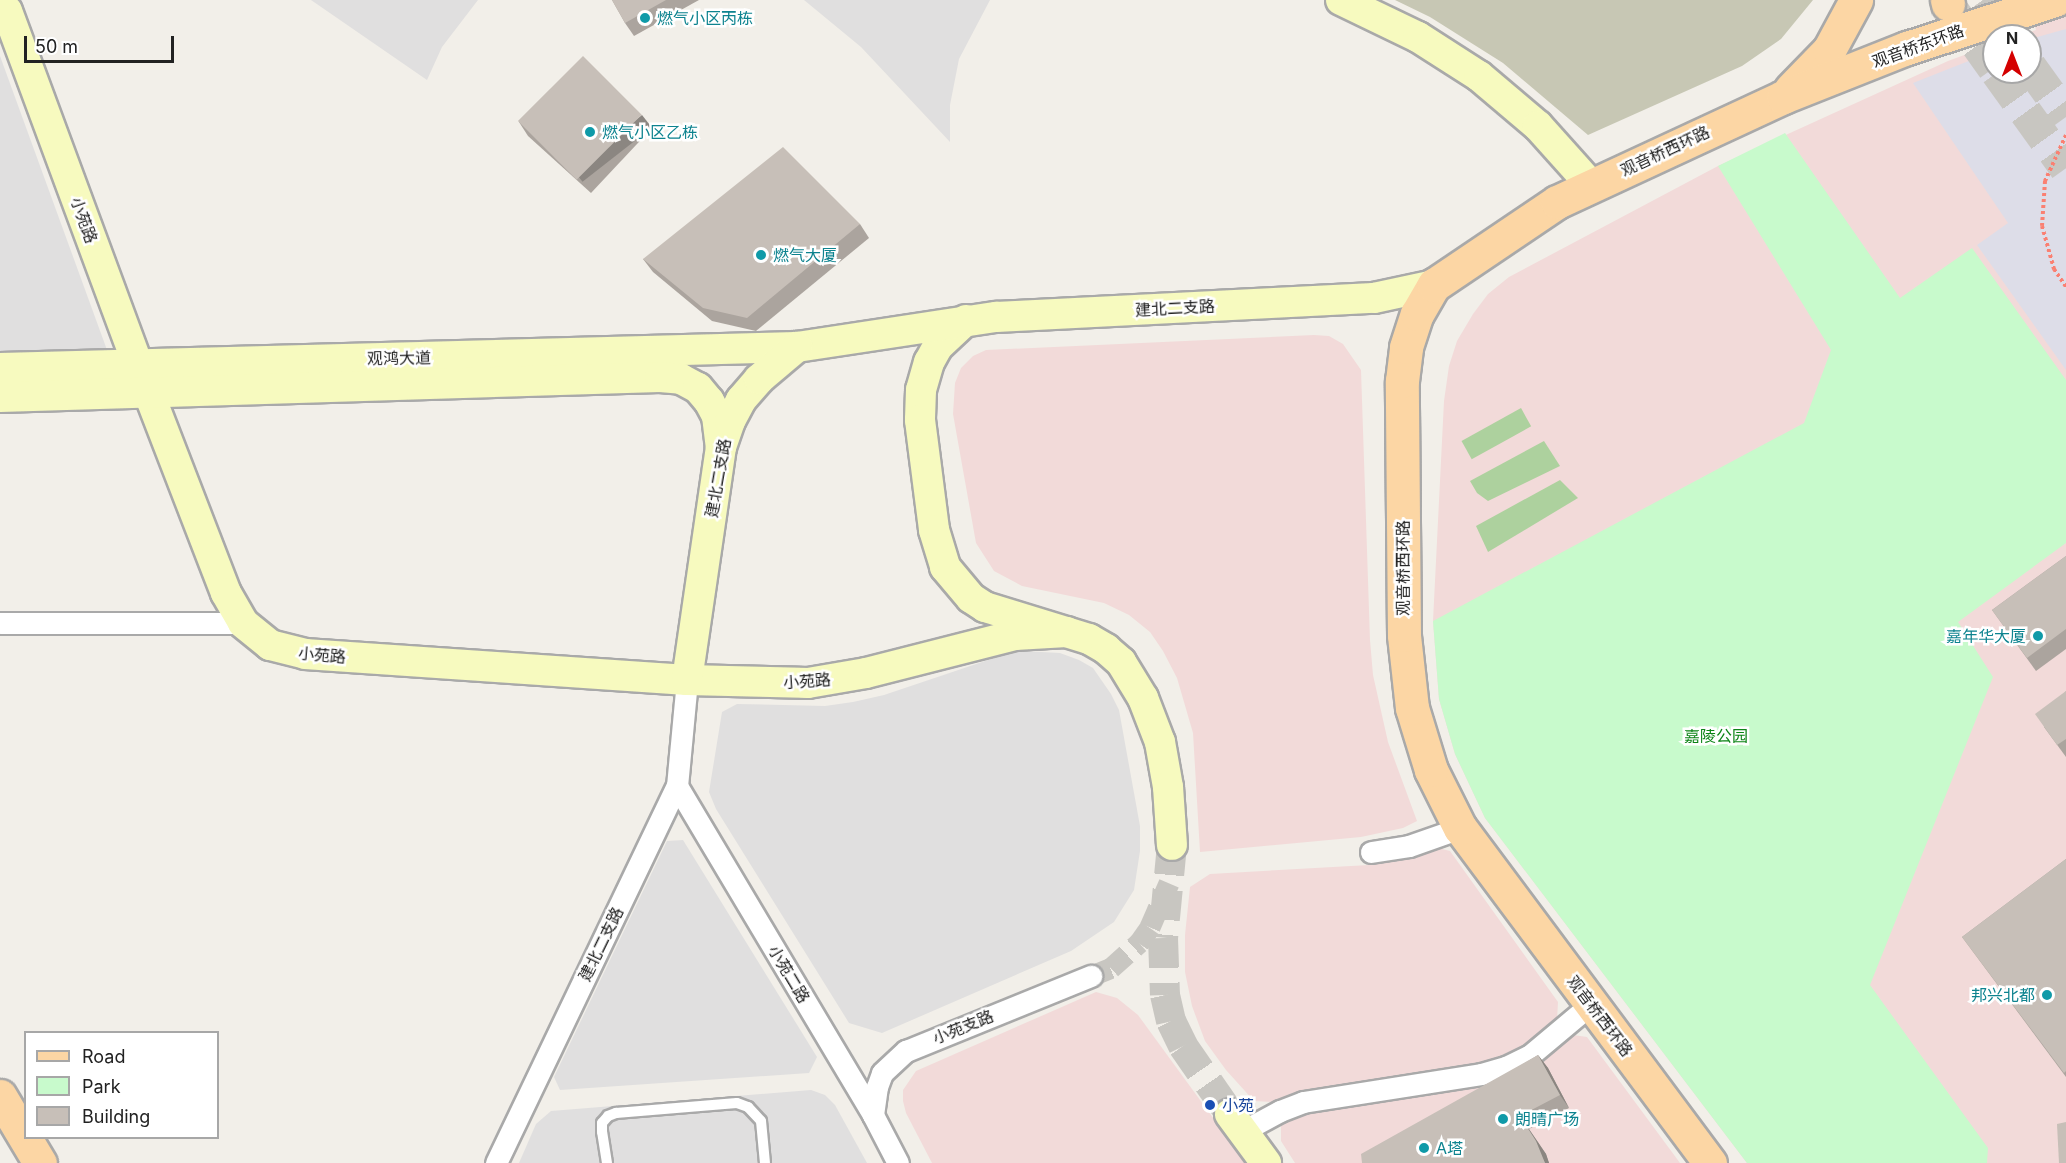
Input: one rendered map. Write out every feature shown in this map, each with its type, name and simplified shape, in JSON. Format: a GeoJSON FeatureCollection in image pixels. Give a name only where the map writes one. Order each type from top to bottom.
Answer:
{"type":"FeatureCollection","features":[{"type":"Feature","properties":{"kind":"main road"},"geometry":{"type":"LineString","coordinates":[[1783,97],[1829,50],[1856,0]]}},
{"type":"Feature","properties":{"kind":"main road","name":"观音桥东环路"},"geometry":{"type":"LineString","coordinates":[[1783,97],[1907,48],[2055,0]]}},
{"type":"Feature","properties":{"kind":"main road","name":"观音桥西环路"},"geometry":{"type":"LineString","coordinates":[[1710,1163],[1460,828],[1431,770],[1412,708],[1404,635],[1402,381],[1406,347],[1417,314],[1434,285],[1557,202],[1783,97]]}},
{"type":"Feature","properties":{"kind":"main road"},"geometry":{"type":"LineString","coordinates":[[0,1096],[24,1136]]}},
{"type":"Feature","properties":{"kind":"main road"},"geometry":{"type":"LineString","coordinates":[[26,1139],[40,1163]]}},
{"type":"Feature","properties":{"kind":"street"},"geometry":{"type":"LineString","coordinates":[[1341,0],[1418,37],[1479,76],[1538,126],[1591,185]]}},
{"type":"Feature","properties":{"kind":"street","name":"小苑路"},"geometry":{"type":"LineString","coordinates":[[0,9],[7,11],[226,593],[243,623],[270,645],[305,654],[687,680],[807,683],[866,673],[1015,635],[1067,632]]}},
{"type":"Feature","properties":{"kind":"street","name":"建北二支路"},"geometry":{"type":"LineString","coordinates":[[496,1163],[677,786],[687,680],[721,447],[741,399],[759,379],[797,347],[966,320],[1374,298],[1434,285]]}},
{"type":"Feature","properties":{"kind":"street","name":"小苑路"},"geometry":{"type":"LineString","coordinates":[[966,320],[938,346],[929,362],[921,390],[920,420],[938,550],[945,567],[971,598],[1002,614],[1067,632],[1106,649],[1133,678],[1143,698],[1165,763],[1172,845]]}},
{"type":"Feature","properties":{"kind":"street","name":"观鸿大道"},"geometry":{"type":"LineString","coordinates":[[0,397],[144,378],[797,347]]}},
{"type":"Feature","properties":{"kind":"street","name":"观鸿大道"},"geometry":{"type":"LineString","coordinates":[[0,368],[144,378],[660,377],[681,380],[698,388],[710,400],[717,416],[721,447]]}},
{"type":"Feature","properties":{"kind":"street"},"geometry":{"type":"LineString","coordinates":[[0,623],[243,623]]}},
{"type":"Feature","properties":{"kind":"street","name":"小苑二路"},"geometry":{"type":"LineString","coordinates":[[677,786],[873,1115],[898,1163]]}},
{"type":"Feature","properties":{"kind":"street"},"geometry":{"type":"LineString","coordinates":[[1371,852],[1409,846],[1460,828]]}},
{"type":"Feature","properties":{"kind":"street","name":"小苑支路"},"geometry":{"type":"LineString","coordinates":[[873,1115],[877,1087],[882,1073],[906,1051],[1091,976]]}},
{"type":"Feature","properties":{"kind":"street"},"geometry":{"type":"LineString","coordinates":[[1266,1163],[1237,1122],[1304,1102],[1481,1074],[1506,1067],[1529,1056],[1591,1004]]}},
{"type":"Feature","properties":{"kind":"lane"},"geometry":{"type":"LineString","coordinates":[[607,1163],[602,1123],[608,1116],[616,1113],[737,1103],[748,1107],[760,1121],[765,1163]]}},
{"type":"Feature","properties":{"kind":"path"},"geometry":{"type":"LineString","coordinates":[[2066,135],[2045,181],[2042,226],[2054,269],[2066,287]]}},
{"type":"Feature","properties":{"kind":"shaded area"},"geometry":{"type":"Polygon","coordinates":[[[311,0],[478,0],[442,47],[427,80],[311,0]]]}},
{"type":"Feature","properties":{"kind":"shaded area"},"geometry":{"type":"Polygon","coordinates":[[[804,0],[990,0],[959,59],[950,105],[950,142],[861,47],[804,0]]]}},
{"type":"Feature","properties":{"kind":"shaded area"},"geometry":{"type":"Polygon","coordinates":[[[1395,0],[1813,0],[1781,39],[1742,66],[1588,135],[1503,63],[1430,17],[1395,0]]]}},
{"type":"Feature","properties":{"kind":"shaded area"},"geometry":{"type":"Polygon","coordinates":[[[2028,0],[2066,0],[2066,1163],[1747,1163],[1485,818],[1455,754],[1439,699],[1433,621],[1444,401],[1449,366],[1457,341],[1473,314],[1488,294],[1509,277],[1718,166],[1948,61],[1982,48],[1982,84],[2042,84],[2042,24],[2034,24],[2028,0]]]}},
{"type":"Feature","properties":{"kind":"shaded area"},"geometry":{"type":"Polygon","coordinates":[[[2066,29],[2066,370],[1977,245],[2008,223],[1913,83],[1982,56],[1982,84],[2042,84],[2042,36],[2066,29]]]}},
{"type":"Feature","properties":{"kind":"shaded area"},"geometry":{"type":"Polygon","coordinates":[[[0,56],[107,350],[0,354],[0,56]]]}},
{"type":"Feature","properties":{"kind":"shaded area"},"geometry":{"type":"Polygon","coordinates":[[[1329,336],[1343,344],[1361,370],[1373,675],[1388,742],[1417,821],[1403,828],[1361,837],[1200,852],[1193,733],[1177,678],[1163,651],[1150,632],[1129,615],[1104,603],[1022,586],[994,571],[976,543],[953,414],[955,383],[961,368],[973,356],[986,350],[1329,336]]]}},
{"type":"Feature","properties":{"kind":"shaded area"},"geometry":{"type":"Polygon","coordinates":[[[1023,651],[1060,653],[1093,668],[1119,710],[1140,826],[1140,851],[1134,890],[1114,922],[1071,951],[882,1033],[849,1023],[716,809],[709,792],[722,712],[737,704],[825,706],[853,702],[884,695],[1003,655],[1023,651]]]}},
{"type":"Feature","properties":{"kind":"shaded area"},"geometry":{"type":"Polygon","coordinates":[[[683,840],[817,1057],[809,1073],[560,1090],[554,1077],[667,841],[683,840]]]}},
{"type":"Feature","properties":{"kind":"shaded area"},"geometry":{"type":"Polygon","coordinates":[[[1438,848],[1450,851],[1558,1002],[1557,1020],[1525,1046],[1503,1058],[1479,1065],[1299,1095],[1273,1102],[1254,1101],[1226,1070],[1205,1041],[1192,1006],[1185,972],[1185,935],[1190,887],[1210,874],[1369,865],[1412,857],[1438,848]]]}},
{"type":"Feature","properties":{"kind":"shaded area"},"geometry":{"type":"Polygon","coordinates":[[[1096,992],[1117,998],[1138,1015],[1246,1163],[932,1163],[906,1113],[903,1101],[903,1090],[916,1071],[1096,992]]]}},
{"type":"Feature","properties":{"kind":"shaded area","name":"朗晴广场"},"geometry":{"type":"Polygon","coordinates":[[[1573,1035],[1587,1037],[1680,1163],[1295,1163],[1281,1141],[1281,1122],[1308,1110],[1536,1062],[1573,1035]]]}},
{"type":"Feature","properties":{"kind":"shaded area"},"geometry":{"type":"Polygon","coordinates":[[[811,1090],[825,1095],[835,1105],[867,1163],[519,1163],[536,1124],[551,1111],[811,1090]]]}},
{"type":"Feature","properties":{"kind":"green space","name":"嘉陵公园"},"geometry":{"type":"Polygon","coordinates":[[[1785,133],[1900,298],[1972,248],[2066,380],[2066,543],[1958,622],[1993,677],[1870,985],[1988,1148],[1987,1163],[1747,1163],[1485,818],[1455,754],[1439,699],[1433,621],[1804,423],[1831,350],[1718,166],[1785,133]]]}},
{"type":"Feature","properties":{"kind":"green space"},"geometry":{"type":"Polygon","coordinates":[[[1521,408],[1531,426],[1472,459],[1462,441],[1521,408]]]}},
{"type":"Feature","properties":{"kind":"green space"},"geometry":{"type":"Polygon","coordinates":[[[1544,441],[1560,466],[1488,501],[1477,493],[1470,481],[1544,441]]]}},
{"type":"Feature","properties":{"kind":"green space"},"geometry":{"type":"Polygon","coordinates":[[[1560,480],[1578,498],[1488,552],[1476,526],[1560,480]]]}},
{"type":"Feature","properties":{"kind":"building"},"geometry":{"type":"Polygon","coordinates":[[[612,0],[666,0],[625,23],[612,0]]]}},
{"type":"Feature","properties":{"kind":"building","name":"燃气小区乙栋"},"geometry":{"type":"Polygon","coordinates":[[[583,56],[642,115],[577,180],[518,121],[583,56]]]}},
{"type":"Feature","properties":{"kind":"building","name":"燃气大厦"},"geometry":{"type":"Polygon","coordinates":[[[783,147],[860,224],[747,318],[703,308],[643,259],[783,147]]]}},
{"type":"Feature","properties":{"kind":"building","name":"嘉年华大厦"},"geometry":{"type":"Polygon","coordinates":[[[2066,556],[2066,629],[2027,658],[1992,610],[2066,556]]]}},
{"type":"Feature","properties":{"kind":"building"},"geometry":{"type":"Polygon","coordinates":[[[2066,691],[2066,739],[2057,745],[2035,714],[2066,691]]]}},
{"type":"Feature","properties":{"kind":"building"},"geometry":{"type":"Polygon","coordinates":[[[2066,859],[2066,1071],[2064,1073],[1962,937],[2066,859]]]}},
{"type":"Feature","properties":{"kind":"building","name":"朗晴广场"},"geometry":{"type":"Polygon","coordinates":[[[1538,1055],[1560,1095],[1520,1116],[1536,1141],[1545,1163],[1362,1163],[1361,1154],[1538,1055]]]}},
{"type":"Feature","properties":{"kind":"building"},"geometry":{"type":"Polygon","coordinates":[[[2066,1122],[2066,1163],[2059,1163],[2057,1124],[2066,1122]]]}},
{"type":"Feature","properties":{"kind":"tunnel"},"geometry":{"type":"LineString","coordinates":[[1982,0],[1999,24]]}},
{"type":"Feature","properties":{"kind":"tunnel"},"geometry":{"type":"LineString","coordinates":[[1949,5],[1982,51]]}},
{"type":"Feature","properties":{"kind":"tunnel"},"geometry":{"type":"LineString","coordinates":[[2042,83],[2066,116]]}},
{"type":"Feature","properties":{"kind":"tunnel"},"geometry":{"type":"LineString","coordinates":[[2006,84],[2066,168]]}},
{"type":"Feature","properties":{"kind":"tunnel"},"geometry":{"type":"LineString","coordinates":[[1172,845],[1163,938],[1165,995],[1171,1021],[1183,1046],[1230,1114]]}},
{"type":"Feature","properties":{"kind":"tunnel"},"geometry":{"type":"LineString","coordinates":[[1091,976],[1111,968],[1139,943],[1150,927],[1169,883]]}},
{"type":"Feature","properties":{"kind":"place","name":"燃气小区丙栋"},"geometry":{"type":"Point","coordinates":[645,18]}},
{"type":"Feature","properties":{"kind":"place","name":"燃气小区乙栋"},"geometry":{"type":"Point","coordinates":[590,132]}},
{"type":"Feature","properties":{"kind":"place","name":"燃气大厦"},"geometry":{"type":"Point","coordinates":[761,255]}},
{"type":"Feature","properties":{"kind":"place","name":"嘉年华大厦"},"geometry":{"type":"Point","coordinates":[2038,636]}},
{"type":"Feature","properties":{"kind":"place","name":"邦兴北都"},"geometry":{"type":"Point","coordinates":[2047,995]}},
{"type":"Feature","properties":{"kind":"place","name":"小苑"},"geometry":{"type":"Point","coordinates":[1210,1105]}},
{"type":"Feature","properties":{"kind":"place","name":"朗晴广场"},"geometry":{"type":"Point","coordinates":[1503,1119]}},
{"type":"Feature","properties":{"kind":"place","name":"A塔"},"geometry":{"type":"Point","coordinates":[1424,1148]}}]}
